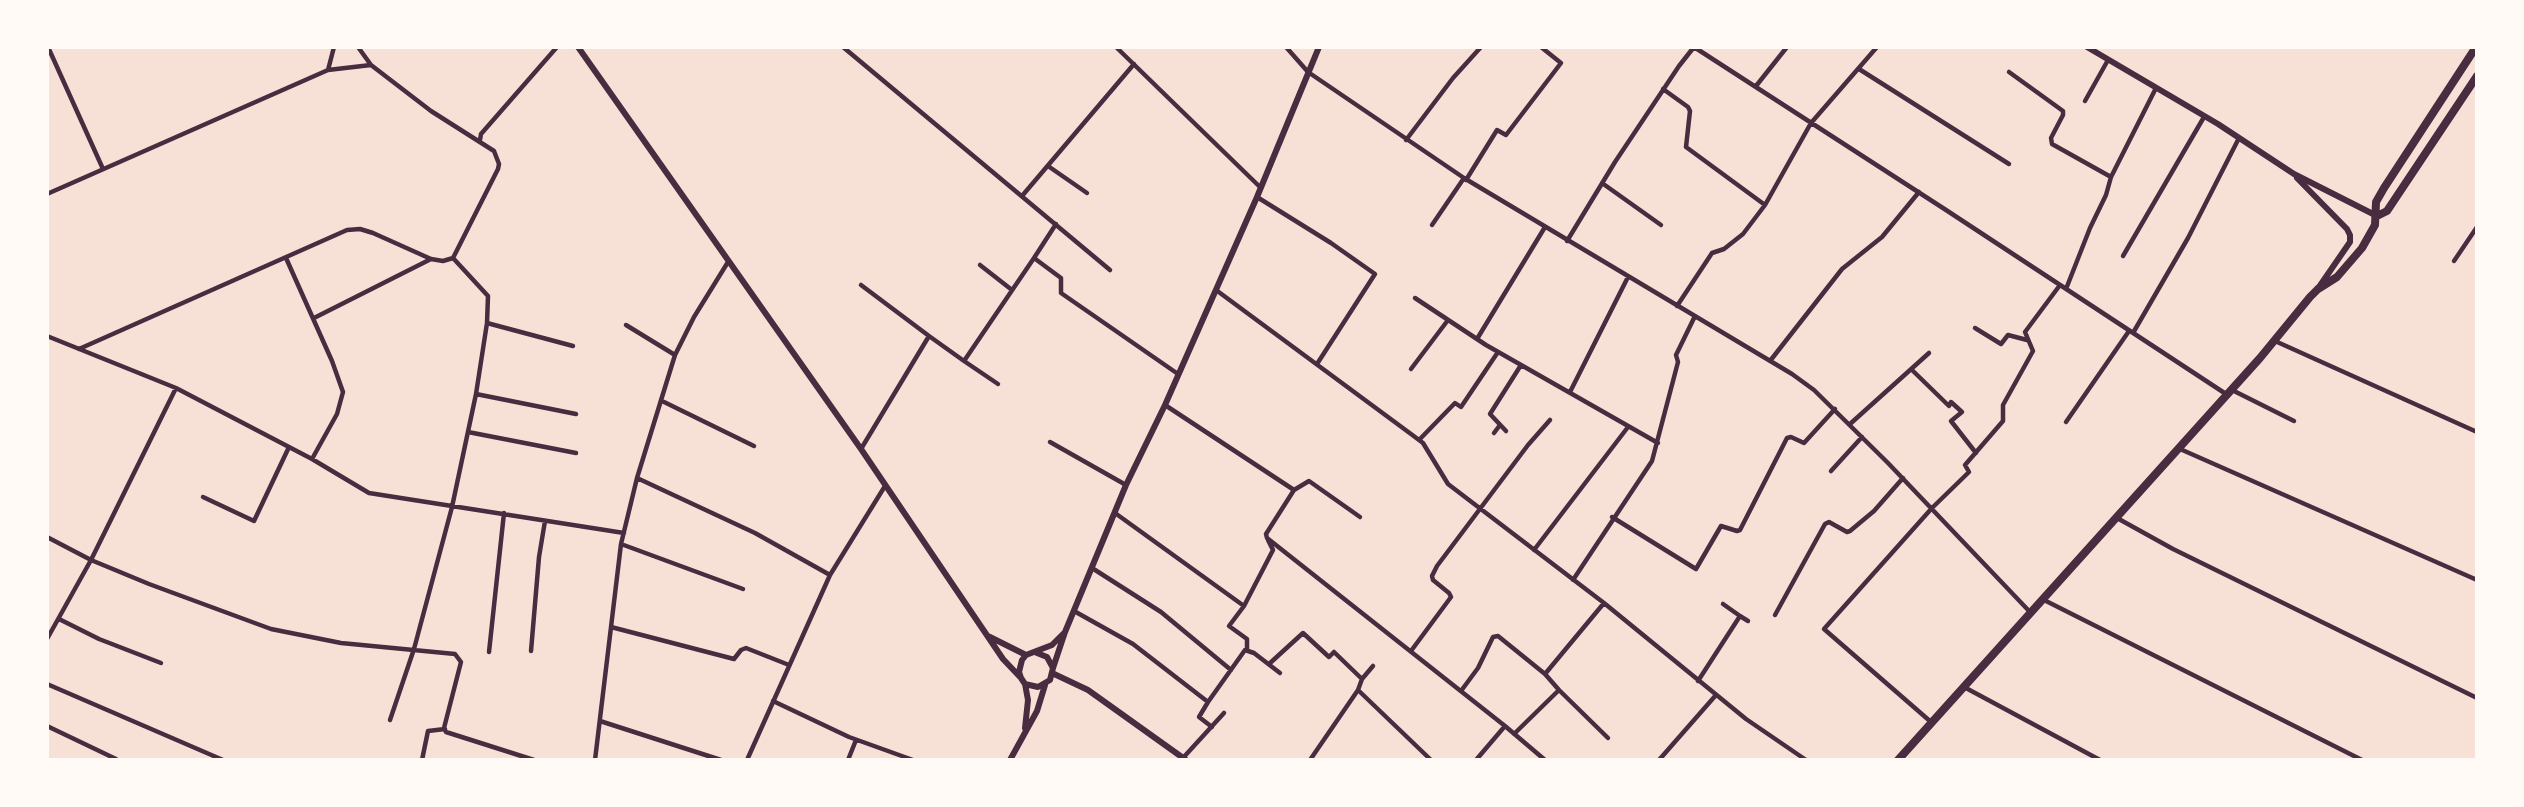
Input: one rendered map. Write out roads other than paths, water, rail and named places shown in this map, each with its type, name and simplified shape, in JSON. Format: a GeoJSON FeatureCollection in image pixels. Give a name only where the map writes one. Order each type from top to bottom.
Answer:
{"type":"FeatureCollection","features":[{"type":"Feature","properties":{"kind":"main road"},"geometry":{"type":"LineString","coordinates":[[1898,760],[2275,341],[2318,289],[2337,277],[2356,255],[2370,233],[2377,216],[2376,202],[2384,188],[2476,47]]}},
{"type":"Feature","properties":{"kind":"main road"},"geometry":{"type":"LineString","coordinates":[[2377,216],[2387,211],[2477,76]]}},
{"type":"Feature","properties":{"kind":"street"},"geometry":{"type":"LineString","coordinates":[[48,47],[103,169]]}},
{"type":"Feature","properties":{"kind":"street"},"geometry":{"type":"LineString","coordinates":[[328,69],[334,47]]}},
{"type":"Feature","properties":{"kind":"street"},"geometry":{"type":"LineString","coordinates":[[79,349],[346,230],[360,229],[431,258],[443,261],[453,258],[498,169],[498,157],[494,151],[431,111],[371,65],[358,47]]}},
{"type":"Feature","properties":{"kind":"street"},"geometry":{"type":"LineString","coordinates":[[480,141],[481,134],[557,47]]}},
{"type":"Feature","properties":{"kind":"street"},"geometry":{"type":"LineString","coordinates":[[578,47],[861,449],[1003,659],[1023,681],[1038,687],[1045,685]]}},
{"type":"Feature","properties":{"kind":"street"},"geometry":{"type":"LineString","coordinates":[[843,47],[1110,270]]}},
{"type":"Feature","properties":{"kind":"street"},"geometry":{"type":"LineString","coordinates":[[1116,47],[1261,188]]}},
{"type":"Feature","properties":{"kind":"street"},"geometry":{"type":"LineString","coordinates":[[1286,47],[1308,72],[1465,179],[1814,390],[1903,478],[2031,612]]}},
{"type":"Feature","properties":{"kind":"street"},"geometry":{"type":"LineString","coordinates":[[1010,760],[1037,711],[1065,632],[1126,485],[1261,188],[1319,47]]}},
{"type":"Feature","properties":{"kind":"street"},"geometry":{"type":"LineString","coordinates":[[1406,140],[1453,78],[1481,47]]}},
{"type":"Feature","properties":{"kind":"street"},"geometry":{"type":"LineString","coordinates":[[1432,225],[1497,130],[1506,135],[1561,63],[1541,47]]}},
{"type":"Feature","properties":{"kind":"street"},"geometry":{"type":"LineString","coordinates":[[1567,241],[1663,89],[1694,47],[2131,332],[2229,392],[2294,421]]}},
{"type":"Feature","properties":{"kind":"street"},"geometry":{"type":"LineString","coordinates":[[1756,86],[1787,47]]}},
{"type":"Feature","properties":{"kind":"street"},"geometry":{"type":"LineString","coordinates":[[1677,306],[1712,253],[1724,249],[1743,234],[1765,205],[1811,123],[1877,47]]}},
{"type":"Feature","properties":{"kind":"street"},"geometry":{"type":"LineString","coordinates":[[2087,47],[2294,174],[2377,216]]}},
{"type":"Feature","properties":{"kind":"street"},"geometry":{"type":"LineString","coordinates":[[47,55],[54,59]]}},
{"type":"Feature","properties":{"kind":"street"},"geometry":{"type":"LineString","coordinates":[[2085,101],[2108,60]]}},
{"type":"Feature","properties":{"kind":"street"},"geometry":{"type":"LineString","coordinates":[[1022,196],[1134,64]]}},
{"type":"Feature","properties":{"kind":"street"},"geometry":{"type":"LineString","coordinates":[[47,194],[328,69],[371,65]]}},
{"type":"Feature","properties":{"kind":"street"},"geometry":{"type":"LineString","coordinates":[[1859,69],[2009,164]]}},
{"type":"Feature","properties":{"kind":"street"},"geometry":{"type":"LineString","coordinates":[[2010,72],[2063,111],[2051,138],[2052,144],[2111,177]]}},
{"type":"Feature","properties":{"kind":"street"},"geometry":{"type":"LineString","coordinates":[[2066,289],[2111,177],[2156,88]]}},
{"type":"Feature","properties":{"kind":"street"},"geometry":{"type":"LineString","coordinates":[[1663,89],[1690,111],[1686,147],[1765,205]]}},
{"type":"Feature","properties":{"kind":"street"},"geometry":{"type":"LineString","coordinates":[[2123,256],[2204,117]]}},
{"type":"Feature","properties":{"kind":"street"},"geometry":{"type":"LineString","coordinates":[[2066,422],[2131,332],[2188,238],[2239,138]]}},
{"type":"Feature","properties":{"kind":"street"},"geometry":{"type":"LineString","coordinates":[[1048,166],[1087,193]]}},
{"type":"Feature","properties":{"kind":"street"},"geometry":{"type":"LineString","coordinates":[[2294,174],[2350,235],[2350,242],[2318,289]]}},
{"type":"Feature","properties":{"kind":"street"},"geometry":{"type":"LineString","coordinates":[[1602,183],[1661,225]]}},
{"type":"Feature","properties":{"kind":"street"},"geometry":{"type":"LineString","coordinates":[[1770,361],[1842,269],[1882,237],[1919,192]]}},
{"type":"Feature","properties":{"kind":"street"},"geometry":{"type":"LineString","coordinates":[[1257,197],[1376,274],[1317,364]]}},
{"type":"Feature","properties":{"kind":"street"},"geometry":{"type":"LineString","coordinates":[[964,361],[1056,224]]}},
{"type":"Feature","properties":{"kind":"street"},"geometry":{"type":"LineString","coordinates":[[1477,339],[1545,227]]}},
{"type":"Feature","properties":{"kind":"street"},"geometry":{"type":"LineString","coordinates":[[2454,261],[2477,227]]}},
{"type":"Feature","properties":{"kind":"street"},"geometry":{"type":"LineString","coordinates":[[286,258],[332,361],[343,395],[337,414],[312,459]]}},
{"type":"Feature","properties":{"kind":"street"},"geometry":{"type":"LineString","coordinates":[[314,318],[431,258]]}},
{"type":"Feature","properties":{"kind":"street"},"geometry":{"type":"LineString","coordinates":[[390,720],[414,649],[452,507],[476,394],[486,323],[488,296],[453,258]]}},
{"type":"Feature","properties":{"kind":"street"},"geometry":{"type":"LineString","coordinates":[[1034,258],[1061,278],[1060,290],[1063,295],[1178,374]]}},
{"type":"Feature","properties":{"kind":"street"},"geometry":{"type":"LineString","coordinates":[[595,760],[621,544],[638,478],[675,355],[694,317],[729,262]]}},
{"type":"Feature","properties":{"kind":"street"},"geometry":{"type":"LineString","coordinates":[[979,265],[1012,290]]}},
{"type":"Feature","properties":{"kind":"street"},"geometry":{"type":"LineString","coordinates":[[1570,392],[1628,277]]}},
{"type":"Feature","properties":{"kind":"street"},"geometry":{"type":"LineString","coordinates":[[861,285],[998,383]]}},
{"type":"Feature","properties":{"kind":"street"},"geometry":{"type":"LineString","coordinates":[[1931,722],[1824,629],[1932,508],[1969,472],[1965,465],[2003,421],[2003,405],[2033,351],[2025,332],[2060,285]]}},
{"type":"Feature","properties":{"kind":"street"},"geometry":{"type":"LineString","coordinates":[[1216,290],[1419,440],[1448,484],[1604,603],[1716,695],[1806,760]]}},
{"type":"Feature","properties":{"kind":"street"},"geometry":{"type":"LineString","coordinates":[[1415,298],[1498,352],[1658,443]]}},
{"type":"Feature","properties":{"kind":"street"},"geometry":{"type":"LineString","coordinates":[[1573,579],[1652,461],[1678,362],[1676,355],[1695,316]]}},
{"type":"Feature","properties":{"kind":"street"},"geometry":{"type":"LineString","coordinates":[[1411,369],[1448,320]]}},
{"type":"Feature","properties":{"kind":"street"},"geometry":{"type":"LineString","coordinates":[[486,323],[573,346]]}},
{"type":"Feature","properties":{"kind":"street"},"geometry":{"type":"LineString","coordinates":[[626,325],[675,355]]}},
{"type":"Feature","properties":{"kind":"street"},"geometry":{"type":"LineString","coordinates":[[1975,328],[2001,345],[2008,335],[2028,340]]}},
{"type":"Feature","properties":{"kind":"street"},"geometry":{"type":"LineString","coordinates":[[861,449],[929,335]]}},
{"type":"Feature","properties":{"kind":"street"},"geometry":{"type":"LineString","coordinates":[[48,338],[176,388],[312,459],[369,493],[624,533]]}},
{"type":"Feature","properties":{"kind":"street"},"geometry":{"type":"LineString","coordinates":[[2275,341],[2477,432]]}},
{"type":"Feature","properties":{"kind":"street"},"geometry":{"type":"LineString","coordinates":[[1419,440],[1455,403],[1461,407],[1498,352]]}},
{"type":"Feature","properties":{"kind":"street"},"geometry":{"type":"LineString","coordinates":[[1850,424],[1929,353]]}},
{"type":"Feature","properties":{"kind":"street"},"geometry":{"type":"LineString","coordinates":[[1506,431],[1490,414],[1521,365]]}},
{"type":"Feature","properties":{"kind":"street"},"geometry":{"type":"LineString","coordinates":[[1911,369],[1949,406],[1951,402],[1962,412],[1951,421],[1976,453]]}},
{"type":"Feature","properties":{"kind":"street"},"geometry":{"type":"LineString","coordinates":[[47,639],[91,561],[176,388]]}},
{"type":"Feature","properties":{"kind":"street"},"geometry":{"type":"LineString","coordinates":[[476,394],[576,414]]}},
{"type":"Feature","properties":{"kind":"street"},"geometry":{"type":"LineString","coordinates":[[662,401],[754,446]]}},
{"type":"Feature","properties":{"kind":"street"},"geometry":{"type":"LineString","coordinates":[[1164,405],[1294,490]]}},
{"type":"Feature","properties":{"kind":"street"},"geometry":{"type":"LineString","coordinates":[[1612,517],[1696,569],[1721,526],[1740,530],[1787,438],[1804,443],[1835,409]]}},
{"type":"Feature","properties":{"kind":"street"},"geometry":{"type":"LineString","coordinates":[[1411,651],[1451,597],[1450,593],[1433,580],[1437,566],[1550,420]]}},
{"type":"Feature","properties":{"kind":"street"},"geometry":{"type":"LineString","coordinates":[[1494,433],[1500,425]]}},
{"type":"Feature","properties":{"kind":"street"},"geometry":{"type":"LineString","coordinates":[[1534,550],[1628,427]]}},
{"type":"Feature","properties":{"kind":"street"},"geometry":{"type":"LineString","coordinates":[[468,432],[576,453]]}},
{"type":"Feature","properties":{"kind":"street"},"geometry":{"type":"LineString","coordinates":[[1831,471],[1862,437]]}},
{"type":"Feature","properties":{"kind":"street"},"geometry":{"type":"LineString","coordinates":[[1050,442],[1126,485]]}},
{"type":"Feature","properties":{"kind":"street"},"geometry":{"type":"LineString","coordinates":[[204,497],[254,521],[289,447]]}},
{"type":"Feature","properties":{"kind":"street"},"geometry":{"type":"LineString","coordinates":[[2178,449],[2477,580]]}},
{"type":"Feature","properties":{"kind":"street"},"geometry":{"type":"LineString","coordinates":[[638,478],[755,533],[830,575]]}},
{"type":"Feature","properties":{"kind":"street"},"geometry":{"type":"LineString","coordinates":[[1774,615],[1825,524],[1829,522],[1847,532],[1850,531],[1874,511],[1903,478]]}},
{"type":"Feature","properties":{"kind":"street"},"geometry":{"type":"LineString","coordinates":[[1212,727],[1199,717],[1247,650],[1247,639],[1229,626],[1244,606],[1273,550],[1266,534],[1294,490],[1309,481],[1360,517]]}},
{"type":"Feature","properties":{"kind":"street"},"geometry":{"type":"LineString","coordinates":[[747,760],[830,575],[886,485]]}},
{"type":"Feature","properties":{"kind":"street"},"geometry":{"type":"LineString","coordinates":[[489,652],[504,513]]}},
{"type":"Feature","properties":{"kind":"street"},"geometry":{"type":"LineString","coordinates":[[1115,513],[1244,606]]}},
{"type":"Feature","properties":{"kind":"street"},"geometry":{"type":"LineString","coordinates":[[2116,518],[2173,549],[2477,698]]}},
{"type":"Feature","properties":{"kind":"street"},"geometry":{"type":"LineString","coordinates":[[531,651],[539,557],[545,521]]}},
{"type":"Feature","properties":{"kind":"street"},"geometry":{"type":"LineString","coordinates":[[47,537],[91,561],[198,603],[295,635],[341,643],[455,654],[460,660],[444,730]]}},
{"type":"Feature","properties":{"kind":"street"},"geometry":{"type":"LineString","coordinates":[[1267,538],[1545,760]]}},
{"type":"Feature","properties":{"kind":"street"},"geometry":{"type":"LineString","coordinates":[[621,544],[743,589]]}},
{"type":"Feature","properties":{"kind":"street"},"geometry":{"type":"LineString","coordinates":[[1092,568],[1178,624],[1231,670]]}},
{"type":"Feature","properties":{"kind":"street"},"geometry":{"type":"LineString","coordinates":[[2043,599],[2362,760]]}},
{"type":"Feature","properties":{"kind":"street"},"geometry":{"type":"LineString","coordinates":[[1545,674],[1604,603]]}},
{"type":"Feature","properties":{"kind":"street"},"geometry":{"type":"LineString","coordinates":[[1723,604],[1748,621]]}},
{"type":"Feature","properties":{"kind":"street"},"geometry":{"type":"LineString","coordinates":[[1074,611],[1133,644],[1208,702]]}},
{"type":"Feature","properties":{"kind":"street"},"geometry":{"type":"LineString","coordinates":[[1698,681],[1740,617]]}},
{"type":"Feature","properties":{"kind":"street"},"geometry":{"type":"LineString","coordinates":[[58,619],[99,639],[161,663]]}},
{"type":"Feature","properties":{"kind":"street"},"geometry":{"type":"LineString","coordinates":[[611,627],[734,659],[746,648],[789,665]]}},
{"type":"Feature","properties":{"kind":"street"},"geometry":{"type":"LineString","coordinates":[[988,636],[1026,655],[1052,645],[1065,632]]}},
{"type":"Feature","properties":{"kind":"street"},"geometry":{"type":"LineString","coordinates":[[1269,664],[1303,633],[1329,657],[1334,652],[1362,679]]}},
{"type":"Feature","properties":{"kind":"street"},"geometry":{"type":"LineString","coordinates":[[1461,691],[1496,636],[1499,636],[1545,674],[1608,738]]}},
{"type":"Feature","properties":{"kind":"street"},"geometry":{"type":"LineString","coordinates":[[1247,650],[1280,673]]}},
{"type":"Feature","properties":{"kind":"street"},"geometry":{"type":"LineString","coordinates":[[1037,653],[1047,657],[1053,671],[1088,690],[1184,759],[1224,713]]}},
{"type":"Feature","properties":{"kind":"street"},"geometry":{"type":"LineString","coordinates":[[1025,730],[1028,700],[1019,666],[1026,655]]}},
{"type":"Feature","properties":{"kind":"street"},"geometry":{"type":"LineString","coordinates":[[1310,760],[1373,666]]}},
{"type":"Feature","properties":{"kind":"street"},"geometry":{"type":"LineString","coordinates":[[47,684],[223,760]]}},
{"type":"Feature","properties":{"kind":"street"},"geometry":{"type":"LineString","coordinates":[[1964,687],[2100,760]]}},
{"type":"Feature","properties":{"kind":"street"},"geometry":{"type":"LineString","coordinates":[[1358,690],[1431,760]]}},
{"type":"Feature","properties":{"kind":"street"},"geometry":{"type":"LineString","coordinates":[[1514,734],[1559,690]]}},
{"type":"Feature","properties":{"kind":"street"},"geometry":{"type":"LineString","coordinates":[[1658,760],[1716,695]]}},
{"type":"Feature","properties":{"kind":"street"},"geometry":{"type":"LineString","coordinates":[[773,701],[856,740],[913,760]]}},
{"type":"Feature","properties":{"kind":"street"},"geometry":{"type":"LineString","coordinates":[[600,721],[721,760]]}},
{"type":"Feature","properties":{"kind":"street"},"geometry":{"type":"LineString","coordinates":[[47,726],[116,759]]}},
{"type":"Feature","properties":{"kind":"street"},"geometry":{"type":"LineString","coordinates":[[1476,760],[1505,726]]}},
{"type":"Feature","properties":{"kind":"street"},"geometry":{"type":"LineString","coordinates":[[422,760],[428,731],[444,730],[449,735],[534,760]]}},
{"type":"Feature","properties":{"kind":"street"},"geometry":{"type":"LineString","coordinates":[[848,760],[856,740]]}}]}
